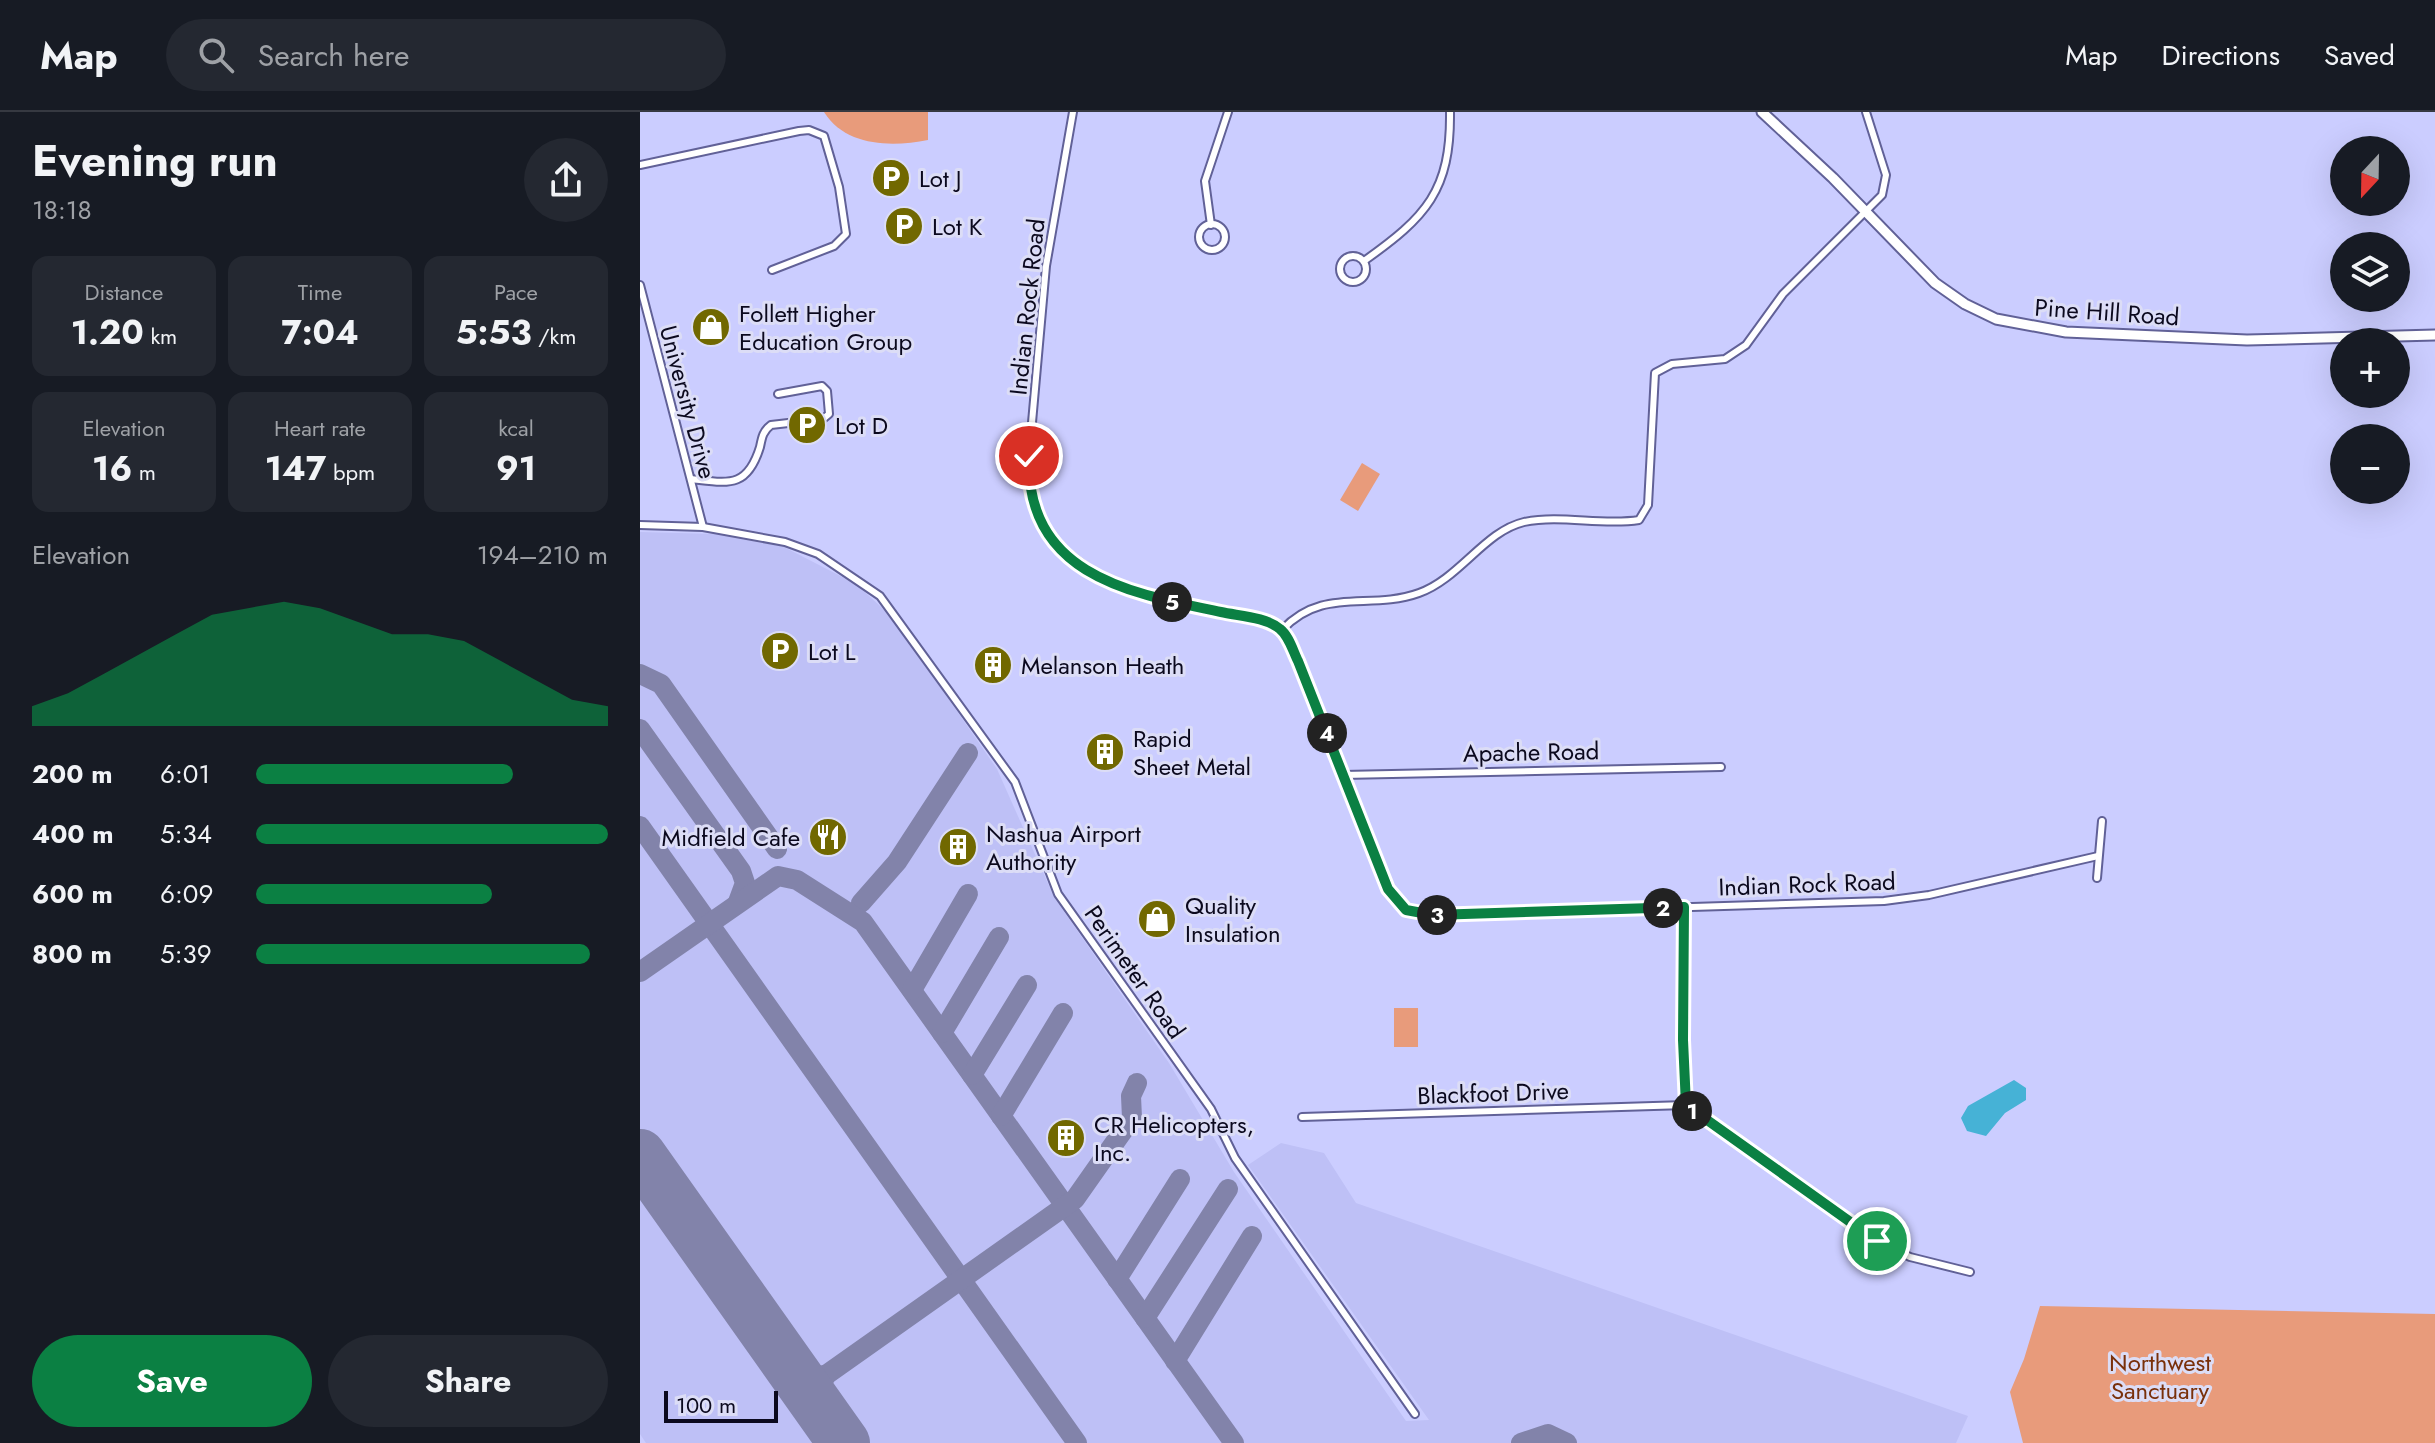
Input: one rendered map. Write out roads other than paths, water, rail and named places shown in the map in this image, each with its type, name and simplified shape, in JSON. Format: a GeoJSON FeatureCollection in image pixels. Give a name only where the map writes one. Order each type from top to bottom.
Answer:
{"type":"FeatureCollection","features":[{"type":"Feature","properties":{"kind":"street","name":"Indian Rock Road"},"geometry":{"type":"LineString","coordinates":[[1073,112],[1048,251],[1034,399],[1029,472],[1037,517],[1071,559],[1106,582],[1141,595],[1257,619],[1282,630],[1388,889],[1399,904],[1414,914],[1901,899],[2098,856]]}},
{"type":"Feature","properties":{"kind":"street"},"geometry":{"type":"LineString","coordinates":[[1211,225],[1205,181],[1228,112]]}},
{"type":"Feature","properties":{"kind":"street"},"geometry":{"type":"LineString","coordinates":[[1364,261],[1414,224],[1436,194],[1449,152],[1450,112]]}},
{"type":"Feature","properties":{"kind":"street","name":"Pine Hill Road"},"geometry":{"type":"LineString","coordinates":[[1762,112],[1916,265],[1955,298],[1981,313],[2023,327],[2066,332],[2261,340],[2435,335]]}},
{"type":"Feature","properties":{"kind":"street"},"geometry":{"type":"LineString","coordinates":[[1282,630],[1298,615],[1320,604],[1399,598],[1424,591],[1454,573],[1493,538],[1516,524],[1535,521],[1618,524],[1639,520],[1644,515],[1649,496],[1655,373],[1672,364],[1717,362],[1746,345],[1783,294],[1882,195],[1887,180],[1866,112]]}},
{"type":"Feature","properties":{"kind":"street"},"geometry":{"type":"LineString","coordinates":[[640,165],[799,131],[817,133],[830,149],[846,234],[834,246],[772,270]]}},
{"type":"Feature","properties":{"kind":"street"},"geometry":{"type":"LineString","coordinates":[[1211,225],[1219,227],[1225,237],[1223,244],[1213,250],[1204,248],[1199,240],[1200,232],[1211,225]]}},
{"type":"Feature","properties":{"kind":"street"},"geometry":{"type":"LineString","coordinates":[[1357,256],[1364,261],[1367,270],[1361,280],[1349,282],[1342,277],[1341,263],[1348,257],[1357,256]]}},
{"type":"Feature","properties":{"kind":"street","name":"University Drive"},"geometry":{"type":"LineString","coordinates":[[640,285],[703,527]]}},
{"type":"Feature","properties":{"kind":"street"},"geometry":{"type":"LineString","coordinates":[[691,479],[739,480],[750,471],[765,430],[771,425],[823,419],[829,414],[827,391],[822,386],[778,394]]}},
{"type":"Feature","properties":{"kind":"street","name":"Perimeter Road"},"geometry":{"type":"LineString","coordinates":[[640,525],[703,527],[761,535],[818,554],[870,588],[894,612],[1015,782],[1058,894],[1211,1109],[1235,1158],[1415,1414]]}},
{"type":"Feature","properties":{"kind":"street","name":"Apache Road"},"geometry":{"type":"LineString","coordinates":[[1343,775],[1721,767]]}},
{"type":"Feature","properties":{"kind":"street"},"geometry":{"type":"LineString","coordinates":[[2097,878],[2102,821]]}},
{"type":"Feature","properties":{"kind":"street"},"geometry":{"type":"LineString","coordinates":[[1684,907],[1686,1105],[1877,1241],[1910,1257],[1970,1272]]}},
{"type":"Feature","properties":{"kind":"street","name":"Blackfoot Drive"},"geometry":{"type":"LineString","coordinates":[[1302,1117],[1686,1105]]}},
{"type":"Feature","properties":{"kind":"place","name":"Lot J"},"geometry":{"type":"Point","coordinates":[891,178]}},
{"type":"Feature","properties":{"kind":"place","name":"Lot K"},"geometry":{"type":"Point","coordinates":[904,226]}},
{"type":"Feature","properties":{"kind":"place","name":"Follett Higher Education Group"},"geometry":{"type":"Point","coordinates":[711,327]}},
{"type":"Feature","properties":{"kind":"place","name":"Lot D"},"geometry":{"type":"Point","coordinates":[807,425]}},
{"type":"Feature","properties":{"kind":"place","name":"Lot L"},"geometry":{"type":"Point","coordinates":[780,651]}},
{"type":"Feature","properties":{"kind":"place","name":"Melanson Heath"},"geometry":{"type":"Point","coordinates":[993,665]}},
{"type":"Feature","properties":{"kind":"place","name":"Rapid Sheet Metal"},"geometry":{"type":"Point","coordinates":[1105,752]}},
{"type":"Feature","properties":{"kind":"place","name":"Midfield Cafe"},"geometry":{"type":"Point","coordinates":[828,837]}},
{"type":"Feature","properties":{"kind":"place","name":"Nashua Airport Authority"},"geometry":{"type":"Point","coordinates":[958,847]}},
{"type":"Feature","properties":{"kind":"place","name":"Quality Insulation"},"geometry":{"type":"Point","coordinates":[1157,919]}},
{"type":"Feature","properties":{"kind":"place","name":"CR Helicopters, Inc."},"geometry":{"type":"Point","coordinates":[1066,1138]}},
{"type":"Feature","properties":{"kind":"park label","name":"Northwest Sanctuary"},"geometry":{"type":"Point","coordinates":[2160,1376]}}]}
